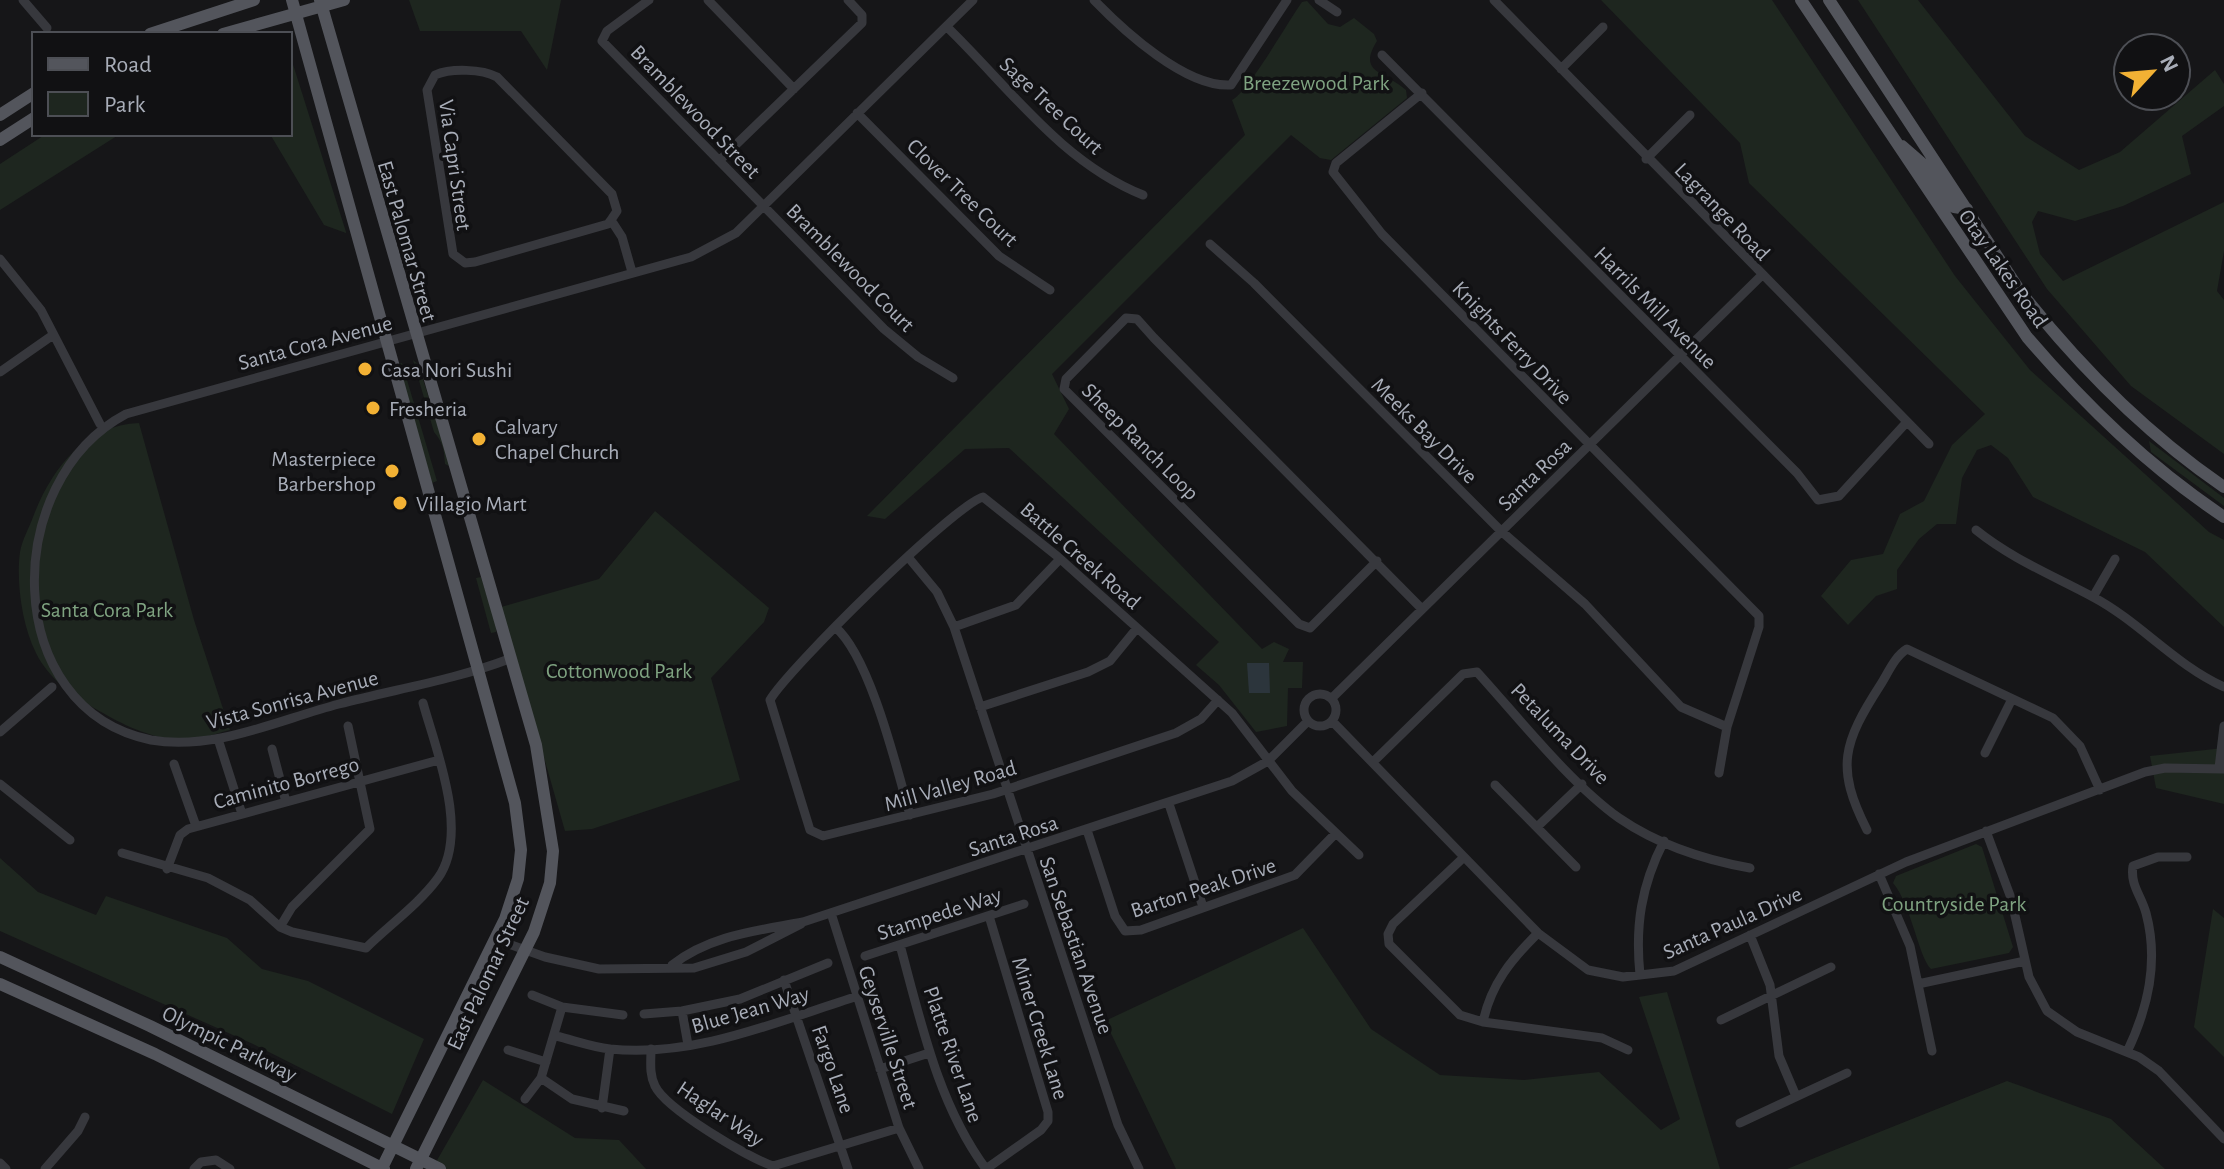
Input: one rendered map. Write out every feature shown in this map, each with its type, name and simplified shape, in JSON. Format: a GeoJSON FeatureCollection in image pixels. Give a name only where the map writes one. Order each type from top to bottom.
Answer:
{"type":"FeatureCollection","features":[{"type":"Feature","properties":{"kind":"main road"},"geometry":{"type":"LineString","coordinates":[[156,32],[254,0]]}},
{"type":"Feature","properties":{"kind":"main road"},"geometry":{"type":"LineString","coordinates":[[228,32],[294,6],[344,0]]}},
{"type":"Feature","properties":{"kind":"main road","name":"Otay Lakes Road"},"geometry":{"type":"LineString","coordinates":[[1801,0],[2002,304],[2071,388],[2137,452],[2224,517]]}},
{"type":"Feature","properties":{"kind":"main road","name":"Otay Lakes Road"},"geometry":{"type":"LineString","coordinates":[[1829,0],[2020,291],[2093,377],[2163,443],[2224,487]]}},
{"type":"Feature","properties":{"kind":"main road","name":"East Palomar Street"},"geometry":{"type":"LineString","coordinates":[[321,3],[536,745],[553,851],[550,883],[525,950],[418,1164]]}},
{"type":"Feature","properties":{"kind":"main road","name":"East Palomar Street"},"geometry":{"type":"LineString","coordinates":[[294,6],[515,803],[521,850],[518,879],[495,939],[383,1169]]}},
{"type":"Feature","properties":{"kind":"main road"},"geometry":{"type":"LineString","coordinates":[[0,115],[32,94]]}},
{"type":"Feature","properties":{"kind":"main road"},"geometry":{"type":"LineString","coordinates":[[0,140],[32,119]]}},
{"type":"Feature","properties":{"kind":"main road"},"geometry":{"type":"LineString","coordinates":[[1890,136],[1925,166],[1954,207],[1967,209]]}},
{"type":"Feature","properties":{"kind":"main road","name":"Olympic Parkway"},"geometry":{"type":"LineString","coordinates":[[0,957],[393,1145],[418,1164],[440,1169]]}},
{"type":"Feature","properties":{"kind":"main road","name":"Olympic Parkway"},"geometry":{"type":"LineString","coordinates":[[0,984],[155,1054],[383,1169]]}},
{"type":"Feature","properties":{"kind":"street"},"geometry":{"type":"LineString","coordinates":[[23,0],[47,28]]}},
{"type":"Feature","properties":{"kind":"street","name":"Bramblewood Street"},"geometry":{"type":"LineString","coordinates":[[649,0],[607,31],[602,41],[764,206]]}},
{"type":"Feature","properties":{"kind":"street"},"geometry":{"type":"LineString","coordinates":[[708,0],[794,89]]}},
{"type":"Feature","properties":{"kind":"street"},"geometry":{"type":"LineString","coordinates":[[719,161],[862,23],[862,15],[848,0]]}},
{"type":"Feature","properties":{"kind":"street","name":"Santa Cora Avenue"},"geometry":{"type":"LineString","coordinates":[[73,443],[100,424],[158,403],[691,257],[718,244],[764,206],[973,0]]}},
{"type":"Feature","properties":{"kind":"street"},"geometry":{"type":"LineString","coordinates":[[1094,0],[1125,32],[1157,55],[1213,86],[1231,85],[1287,0]]}},
{"type":"Feature","properties":{"kind":"street"},"geometry":{"type":"LineString","coordinates":[[1319,0],[1337,12]]}},
{"type":"Feature","properties":{"kind":"street","name":"Lagrange Road"},"geometry":{"type":"LineString","coordinates":[[1494,0],[1646,159],[1929,444]]}},
{"type":"Feature","properties":{"kind":"street","name":"Sage Tree Court"},"geometry":{"type":"LineString","coordinates":[[947,27],[1068,150],[1100,174],[1143,195]]}},
{"type":"Feature","properties":{"kind":"street"},"geometry":{"type":"LineString","coordinates":[[1561,69],[1603,27]]}},
{"type":"Feature","properties":{"kind":"street","name":"Harrils Mill Avenue"},"geometry":{"type":"LineString","coordinates":[[1382,55],[1797,473],[1818,500],[1839,496],[1906,423]]}},
{"type":"Feature","properties":{"kind":"street","name":"Via Capri Street"},"geometry":{"type":"LineString","coordinates":[[458,71],[488,73],[497,77],[612,194],[617,211],[611,220],[608,224],[475,262],[459,261],[450,249],[427,90],[435,75],[458,71]]}},
{"type":"Feature","properties":{"kind":"street","name":"Knights Ferry Drive"},"geometry":{"type":"LineString","coordinates":[[1422,93],[1336,163],[1333,172],[1382,234],[1759,616],[1759,627],[1727,727]]}},
{"type":"Feature","properties":{"kind":"street","name":"Clover Tree Court"},"geometry":{"type":"LineString","coordinates":[[857,113],[999,256],[1050,290]]}},
{"type":"Feature","properties":{"kind":"street"},"geometry":{"type":"LineString","coordinates":[[1646,159],[1690,115]]}},
{"type":"Feature","properties":{"kind":"street","name":"Bramblewood Court"},"geometry":{"type":"LineString","coordinates":[[764,206],[884,329],[918,357],[953,378]]}},
{"type":"Feature","properties":{"kind":"street","name":"Via Capri Street"},"geometry":{"type":"LineString","coordinates":[[611,220],[622,237],[632,272]]}},
{"type":"Feature","properties":{"kind":"street","name":"Meeks Bay Drive"},"geometry":{"type":"LineString","coordinates":[[1210,244],[1254,283],[1501,531],[1585,604],[1681,707],[1727,727]]}},
{"type":"Feature","properties":{"kind":"street"},"geometry":{"type":"LineString","coordinates":[[0,259],[41,310],[100,424]]}},
{"type":"Feature","properties":{"kind":"street","name":"Santa Rosa"},"geometry":{"type":"LineString","coordinates":[[1332,698],[1761,276]]}},
{"type":"Feature","properties":{"kind":"street","name":"Sheep Ranch Loop"},"geometry":{"type":"LineString","coordinates":[[1377,561],[1323,618],[1310,628],[1299,624],[1064,389],[1066,379],[1126,318],[1137,319],[1377,561],[1422,609]]}},
{"type":"Feature","properties":{"kind":"street"},"geometry":{"type":"LineString","coordinates":[[0,372],[53,335]]}},
{"type":"Feature","properties":{"kind":"street","name":"Battle Creek Road"},"geometry":{"type":"LineString","coordinates":[[770,700],[778,686],[908,557],[958,513],[983,497],[1060,559],[1218,700],[1245,729],[1268,761],[1335,834],[1359,855]]}},
{"type":"Feature","properties":{"kind":"street"},"geometry":{"type":"LineString","coordinates":[[1976,530],[2007,555],[2093,597],[2196,672],[2224,687]]}},
{"type":"Feature","properties":{"kind":"street","name":"San Sebastian Avenue"},"geometry":{"type":"LineString","coordinates":[[908,557],[937,592],[954,627],[1118,1125],[1139,1169]]}},
{"type":"Feature","properties":{"kind":"street"},"geometry":{"type":"LineString","coordinates":[[954,627],[1016,605],[1060,559]]}},
{"type":"Feature","properties":{"kind":"street"},"geometry":{"type":"LineString","coordinates":[[2093,597],[2115,559]]}},
{"type":"Feature","properties":{"kind":"street"},"geometry":{"type":"LineString","coordinates":[[835,627],[846,636],[867,681],[910,815]]}},
{"type":"Feature","properties":{"kind":"street"},"geometry":{"type":"LineString","coordinates":[[980,707],[1110,661],[1137,628]]}},
{"type":"Feature","properties":{"kind":"street"},"geometry":{"type":"LineString","coordinates":[[1867,830],[1849,794],[1848,749],[1864,711],[1902,652],[1914,651],[2046,714],[2068,730],[2083,751],[2100,790]]}},
{"type":"Feature","properties":{"kind":"street","name":"Vista Sonrisa Avenue"},"geometry":{"type":"LineString","coordinates":[[52,687],[85,713],[123,733],[178,743],[218,739],[340,704],[479,670],[509,659]]}},
{"type":"Feature","properties":{"kind":"street","name":"Petaluma Drive"},"geometry":{"type":"LineString","coordinates":[[1373,762],[1463,674],[1477,672],[1582,784],[1619,818],[1711,861],[1750,868]]}},
{"type":"Feature","properties":{"kind":"street"},"geometry":{"type":"LineString","coordinates":[[0,732],[52,687],[44,677]]}},
{"type":"Feature","properties":{"kind":"street"},"geometry":{"type":"LineString","coordinates":[[1318,694],[1332,698],[1336,713],[1332,721],[1322,726],[1308,721],[1304,707],[1309,698],[1318,694]]}},
{"type":"Feature","properties":{"kind":"street"},"geometry":{"type":"LineString","coordinates":[[1985,753],[2012,699]]}},
{"type":"Feature","properties":{"kind":"street","name":"Mill Valley Road"},"geometry":{"type":"LineString","coordinates":[[770,700],[810,830],[823,836],[1008,789],[1176,733],[1201,719],[1218,700]]}},
{"type":"Feature","properties":{"kind":"street"},"geometry":{"type":"LineString","coordinates":[[122,853],[167,869],[208,878],[250,900],[280,927],[366,948],[439,878],[448,847],[451,814],[423,703]]}},
{"type":"Feature","properties":{"kind":"street","name":"Santa Rosa"},"geometry":{"type":"LineString","coordinates":[[672,965],[691,950],[738,933],[803,922],[1232,781],[1268,761],[1308,721]]}},
{"type":"Feature","properties":{"kind":"street","name":"Santa Paula Drive"},"geometry":{"type":"LineString","coordinates":[[1332,721],[1538,933],[1588,970],[1606,976],[1674,971],[1879,874],[1986,831],[2165,768],[2221,768]]}},
{"type":"Feature","properties":{"kind":"street"},"geometry":{"type":"LineString","coordinates":[[280,927],[292,907],[367,835],[371,824],[348,726]]}},
{"type":"Feature","properties":{"kind":"street"},"geometry":{"type":"LineString","coordinates":[[2221,768],[2224,726]]}},
{"type":"Feature","properties":{"kind":"street"},"geometry":{"type":"LineString","coordinates":[[1719,773],[1727,727]]}},
{"type":"Feature","properties":{"kind":"street"},"geometry":{"type":"LineString","coordinates":[[218,739],[242,814]]}},
{"type":"Feature","properties":{"kind":"street"},"geometry":{"type":"LineString","coordinates":[[272,749],[286,802]]}},
{"type":"Feature","properties":{"kind":"street","name":"Caminito Borrego"},"geometry":{"type":"LineString","coordinates":[[167,869],[180,835],[196,826],[439,760]]}},
{"type":"Feature","properties":{"kind":"street"},"geometry":{"type":"LineString","coordinates":[[174,764],[196,826]]}},
{"type":"Feature","properties":{"kind":"street"},"geometry":{"type":"LineString","coordinates":[[0,784],[70,840]]}},
{"type":"Feature","properties":{"kind":"street"},"geometry":{"type":"LineString","coordinates":[[1537,827],[1582,784]]}},
{"type":"Feature","properties":{"kind":"street"},"geometry":{"type":"LineString","coordinates":[[1495,785],[1576,867]]}},
{"type":"Feature","properties":{"kind":"street"},"geometry":{"type":"LineString","coordinates":[[1169,804],[1203,907]]}},
{"type":"Feature","properties":{"kind":"street","name":"Barton Peak Drive"},"geometry":{"type":"LineString","coordinates":[[1087,830],[1115,916],[1125,931],[1141,930],[1295,875],[1335,834]]}},
{"type":"Feature","properties":{"kind":"street"},"geometry":{"type":"LineString","coordinates":[[1986,831],[2011,898],[2034,991],[2056,1019],[2127,1052],[2159,1071],[2224,1139]]}},
{"type":"Feature","properties":{"kind":"street"},"geometry":{"type":"LineString","coordinates":[[1640,975],[1638,914],[1646,878],[1664,841]]}},
{"type":"Feature","properties":{"kind":"street"},"geometry":{"type":"LineString","coordinates":[[2127,1052],[2146,1006],[2150,981],[2147,920],[2131,879],[2133,866],[2158,857],[2187,857]]}},
{"type":"Feature","properties":{"kind":"street"},"geometry":{"type":"LineString","coordinates":[[1463,858],[1393,924],[1388,934],[1389,944],[1460,1015],[1483,1022],[1602,1038],[1628,1050]]}},
{"type":"Feature","properties":{"kind":"street"},"geometry":{"type":"LineString","coordinates":[[1879,874],[1910,946],[1932,1051]]}},
{"type":"Feature","properties":{"kind":"street","name":"Stampede Way"},"geometry":{"type":"LineString","coordinates":[[865,956],[1024,904]]}},
{"type":"Feature","properties":{"kind":"street","name":"Geyserville Street"},"geometry":{"type":"LineString","coordinates":[[831,913],[899,1128],[919,1169]]}},
{"type":"Feature","properties":{"kind":"street","name":"Miner Creek Lane"},"geometry":{"type":"LineString","coordinates":[[986,1169],[1041,1130],[1048,1121],[1048,1112],[989,916]]}},
{"type":"Feature","properties":{"kind":"street","name":"Santa Rosa"},"geometry":{"type":"LineString","coordinates":[[495,939],[599,969],[672,965],[694,968],[783,936],[803,922]]}},
{"type":"Feature","properties":{"kind":"street"},"geometry":{"type":"LineString","coordinates":[[1483,1022],[1493,987],[1503,970],[1538,933]]}},
{"type":"Feature","properties":{"kind":"street"},"geometry":{"type":"LineString","coordinates":[[1750,935],[1766,970],[1779,1056],[1796,1096]]}},
{"type":"Feature","properties":{"kind":"street","name":"Platte River Lane"},"geometry":{"type":"LineString","coordinates":[[900,945],[929,1053],[964,1140],[986,1169]]}},
{"type":"Feature","properties":{"kind":"street"},"geometry":{"type":"LineString","coordinates":[[1918,984],[2025,961]]}},
{"type":"Feature","properties":{"kind":"street"},"geometry":{"type":"LineString","coordinates":[[644,1014],[682,1011],[740,999],[828,963]]}},
{"type":"Feature","properties":{"kind":"street"},"geometry":{"type":"LineString","coordinates":[[1721,1020],[1831,967]]}},
{"type":"Feature","properties":{"kind":"street","name":"Fargo Lane"},"geometry":{"type":"LineString","coordinates":[[784,980],[848,1169]]}},
{"type":"Feature","properties":{"kind":"street"},"geometry":{"type":"LineString","coordinates":[[532,995],[562,1007],[623,1015]]}},
{"type":"Feature","properties":{"kind":"street","name":"Blue Jean Way"},"geometry":{"type":"LineString","coordinates":[[556,1036],[610,1049],[688,1045],[730,1038],[858,996]]}},
{"type":"Feature","properties":{"kind":"street"},"geometry":{"type":"LineString","coordinates":[[525,1099],[541,1078],[556,1036],[562,1007]]}},
{"type":"Feature","properties":{"kind":"street"},"geometry":{"type":"LineString","coordinates":[[682,1011],[688,1045]]}},
{"type":"Feature","properties":{"kind":"street"},"geometry":{"type":"LineString","coordinates":[[602,1108],[610,1049]]}},
{"type":"Feature","properties":{"kind":"street","name":"Haglar Way"},"geometry":{"type":"LineString","coordinates":[[651,1049],[651,1074],[660,1094],[754,1159],[773,1166],[899,1128]]}},
{"type":"Feature","properties":{"kind":"street"},"geometry":{"type":"LineString","coordinates":[[508,1050],[546,1062]]}},
{"type":"Feature","properties":{"kind":"street"},"geometry":{"type":"LineString","coordinates":[[880,1069],[929,1053]]}},
{"type":"Feature","properties":{"kind":"street"},"geometry":{"type":"LineString","coordinates":[[1740,1123],[1847,1073]]}},
{"type":"Feature","properties":{"kind":"street"},"geometry":{"type":"LineString","coordinates":[[541,1078],[572,1099],[624,1111]]}},
{"type":"Feature","properties":{"kind":"street"},"geometry":{"type":"LineString","coordinates":[[45,1169],[78,1131],[85,1117]]}},
{"type":"Feature","properties":{"kind":"street"},"geometry":{"type":"LineString","coordinates":[[194,1169],[201,1162],[216,1160],[230,1169]]}},
{"type":"Feature","properties":{"kind":"street"},"geometry":{"type":"LineString","coordinates":[[0,1163],[6,1169]]}},
{"type":"Feature","properties":{"kind":"green space"},"geometry":{"type":"Polygon","coordinates":[[[409,0],[561,0],[547,70],[521,31],[420,31],[409,0]]]}},
{"type":"Feature","properties":{"kind":"green space"},"geometry":{"type":"Polygon","coordinates":[[[1601,0],[1772,0],[1955,276],[2030,370],[2209,532],[2224,540],[2224,627],[2145,552],[2033,497],[2008,458],[1991,445],[1977,450],[1962,478],[1956,524],[1937,524],[1919,539],[1897,570],[1897,589],[1876,596],[1848,625],[1821,596],[1851,560],[1883,554],[1900,514],[1924,501],[1952,445],[1985,414],[1749,183],[1740,143],[1601,0]]]}},
{"type":"Feature","properties":{"kind":"green space"},"geometry":{"type":"Polygon","coordinates":[[[1858,0],[1918,0],[2025,136],[2079,170],[2120,152],[2166,112],[2192,112],[2192,90],[2215,70],[2224,84],[2224,106],[2182,136],[2191,174],[2123,206],[2075,221],[2038,211],[2032,222],[2040,254],[2063,281],[2224,202],[2224,251],[2217,291],[2224,300],[2224,454],[2131,386],[2047,289],[1858,0]]]}},
{"type":"Feature","properties":{"kind":"green space","name":"Breezewood Park"},"geometry":{"type":"Polygon","coordinates":[[[1307,1],[1328,24],[1340,27],[1354,18],[1374,34],[1377,41],[1370,59],[1372,66],[1406,90],[1407,98],[1331,160],[1320,158],[1291,135],[1052,374],[1069,409],[1054,434],[1262,649],[1274,642],[1289,649],[1283,662],[1303,662],[1302,688],[1288,688],[1287,726],[1256,732],[1219,685],[1196,665],[1219,642],[1009,448],[965,449],[885,519],[867,516],[1245,135],[1232,100],[1258,71],[1302,2],[1307,1]]]}},
{"type":"Feature","properties":{"kind":"green space"},"geometry":{"type":"Polygon","coordinates":[[[292,61],[346,233],[324,225],[271,136],[292,136],[292,61]]]}},
{"type":"Feature","properties":{"kind":"green space"},"geometry":{"type":"Polygon","coordinates":[[[43,136],[117,136],[0,210],[0,164],[43,136]]]}},
{"type":"Feature","properties":{"kind":"green space"},"geometry":{"type":"Polygon","coordinates":[[[413,360],[418,364],[451,467],[445,464],[443,448],[434,432],[413,360]]]}},
{"type":"Feature","properties":{"kind":"green space"},"geometry":{"type":"Polygon","coordinates":[[[402,363],[437,481],[432,483],[398,364],[402,363]]]}},
{"type":"Feature","properties":{"kind":"green space","name":"Santa Cora Park"},"geometry":{"type":"Polygon","coordinates":[[[139,423],[194,620],[230,730],[194,739],[167,739],[133,728],[93,708],[65,688],[48,672],[36,653],[21,603],[21,548],[49,483],[72,453],[86,441],[119,426],[139,423]]]}},
{"type":"Feature","properties":{"kind":"green space"},"geometry":{"type":"Polygon","coordinates":[[[2149,441],[2224,498],[2224,506],[2151,452],[2149,441]]]}},
{"type":"Feature","properties":{"kind":"green space","name":"Cottonwood Park"},"geometry":{"type":"Polygon","coordinates":[[[655,511],[769,608],[764,622],[711,678],[740,780],[592,829],[565,831],[501,607],[599,579],[655,511]]]}},
{"type":"Feature","properties":{"kind":"green space"},"geometry":{"type":"Polygon","coordinates":[[[481,577],[496,632],[491,633],[476,578],[481,577]]]}},
{"type":"Feature","properties":{"kind":"green space"},"geometry":{"type":"Polygon","coordinates":[[[2224,748],[2224,804],[2156,788],[2150,756],[2224,748]]]}},
{"type":"Feature","properties":{"kind":"green space","name":"Countryside Park"},"geometry":{"type":"Polygon","coordinates":[[[1976,844],[1982,847],[2013,947],[2009,953],[1931,969],[1905,904],[1893,883],[1896,876],[1976,844]]]}},
{"type":"Feature","properties":{"kind":"green space"},"geometry":{"type":"Polygon","coordinates":[[[0,858],[38,892],[96,915],[106,896],[227,938],[262,969],[308,981],[424,1039],[392,1114],[253,1044],[0,931],[0,858]]]}},
{"type":"Feature","properties":{"kind":"green space"},"geometry":{"type":"Polygon","coordinates":[[[2213,909],[2224,918],[2224,1057],[2194,1027],[2213,909]]]}},
{"type":"Feature","properties":{"kind":"green space"},"geometry":{"type":"Polygon","coordinates":[[[1303,928],[1371,1029],[1440,1075],[1524,1080],[1599,1072],[1661,1130],[1680,1119],[1639,997],[1667,992],[1720,1169],[1176,1169],[1105,1021],[1303,928]]]}},
{"type":"Feature","properties":{"kind":"green space"},"geometry":{"type":"Polygon","coordinates":[[[483,1080],[575,1138],[619,1140],[646,1169],[432,1169],[483,1080]]]}},
{"type":"Feature","properties":{"kind":"green space"},"geometry":{"type":"Polygon","coordinates":[[[2007,1081],[2111,1119],[2165,1169],[1787,1169],[2007,1081]]]}},
{"type":"Feature","properties":{"kind":"shaded area"},"geometry":{"type":"Polygon","coordinates":[[[1247,663],[1269,663],[1270,693],[1249,693],[1247,663]]]}},
{"type":"Feature","properties":{"kind":"place","name":"Casa Nori Sushi"},"geometry":{"type":"Point","coordinates":[365,369]}},
{"type":"Feature","properties":{"kind":"place","name":"Fresheria"},"geometry":{"type":"Point","coordinates":[373,408]}},
{"type":"Feature","properties":{"kind":"place","name":"Calvary Chapel Church"},"geometry":{"type":"Point","coordinates":[479,439]}},
{"type":"Feature","properties":{"kind":"place","name":"Masterpiece Barbershop"},"geometry":{"type":"Point","coordinates":[392,471]}},
{"type":"Feature","properties":{"kind":"place","name":"Villagio Mart"},"geometry":{"type":"Point","coordinates":[400,503]}}]}
